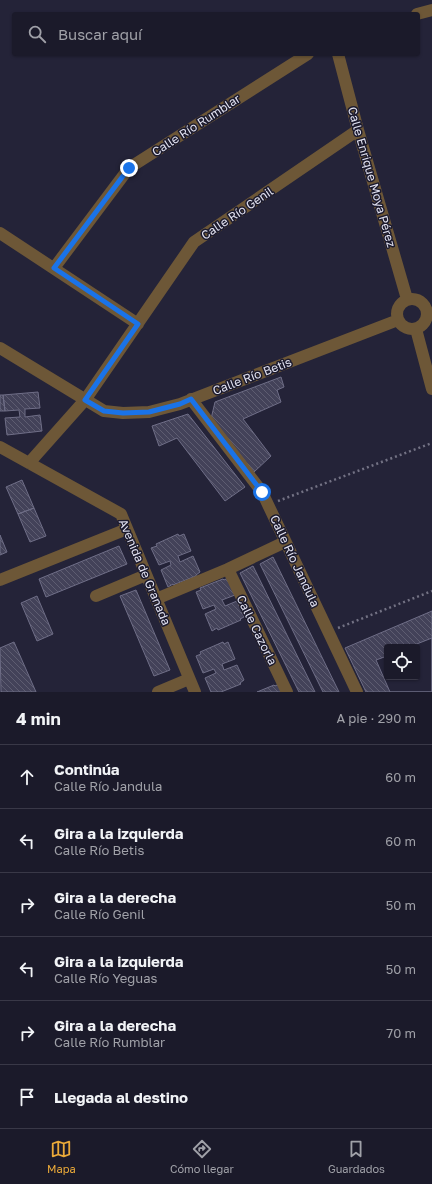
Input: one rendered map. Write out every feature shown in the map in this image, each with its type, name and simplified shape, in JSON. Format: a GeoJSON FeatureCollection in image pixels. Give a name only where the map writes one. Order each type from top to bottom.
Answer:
{"type":"FeatureCollection","features":[{"type":"Feature","properties":{"kind":"street"},"geometry":{"type":"LineString","coordinates":[[420,13],[432,10]]}},
{"type":"Feature","properties":{"kind":"street","name":"Calle Río Rumblar"},"geometry":{"type":"LineString","coordinates":[[54,268],[129,168],[305,56]]}},
{"type":"Feature","properties":{"kind":"street","name":"Calle Enrique Moya Pérez"},"geometry":{"type":"LineString","coordinates":[[339,56],[358,130],[407,299]]}},
{"type":"Feature","properties":{"kind":"street","name":"Calle Río Genil"},"geometry":{"type":"LineString","coordinates":[[29,463],[85,400],[194,242],[358,130]]}},
{"type":"Feature","properties":{"kind":"street"},"geometry":{"type":"LineString","coordinates":[[0,233],[138,324]]}},
{"type":"Feature","properties":{"kind":"street"},"geometry":{"type":"LineString","coordinates":[[413,298],[419,300],[429,307],[425,323],[416,329],[403,327],[396,315],[399,305],[407,299],[413,298]]}},
{"type":"Feature","properties":{"kind":"street","name":"Calle Río Betis"},"geometry":{"type":"LineString","coordinates":[[0,348],[104,411],[123,413],[149,412],[180,404],[398,320]]}},
{"type":"Feature","properties":{"kind":"street"},"geometry":{"type":"LineString","coordinates":[[416,329],[432,389]]}},
{"type":"Feature","properties":{"kind":"street","name":"Calle Río Jandula"},"geometry":{"type":"LineString","coordinates":[[191,399],[262,492],[357,692]]}},
{"type":"Feature","properties":{"kind":"street","name":"Avenida de Granada"},"geometry":{"type":"LineString","coordinates":[[0,447],[121,514],[195,692]]}},
{"type":"Feature","properties":{"kind":"street"},"geometry":{"type":"LineString","coordinates":[[0,580],[127,529]]}},
{"type":"Feature","properties":{"kind":"street"},"geometry":{"type":"LineString","coordinates":[[156,599],[228,569],[285,542]]}},
{"type":"Feature","properties":{"kind":"street","name":"Calle Cazorla"},"geometry":{"type":"LineString","coordinates":[[228,569],[287,692]]}},
{"type":"Feature","properties":{"kind":"street"},"geometry":{"type":"LineString","coordinates":[[96,596],[146,575]]}},
{"type":"Feature","properties":{"kind":"street"},"geometry":{"type":"LineString","coordinates":[[158,692],[190,680]]}},
{"type":"Feature","properties":{"kind":"path"},"geometry":{"type":"LineString","coordinates":[[268,505],[432,443]]}},
{"type":"Feature","properties":{"kind":"path"},"geometry":{"type":"LineString","coordinates":[[328,631],[432,591]]}},
{"type":"Feature","properties":{"kind":"building"},"geometry":{"type":"Polygon","coordinates":[[[281,377],[284,387],[277,390],[281,402],[243,419],[271,456],[254,472],[211,419],[215,402],[281,377]]]}},
{"type":"Feature","properties":{"kind":"building"},"geometry":{"type":"Polygon","coordinates":[[[38,392],[40,408],[25,409],[25,417],[40,415],[42,431],[7,435],[5,418],[20,417],[19,410],[5,411],[3,395],[38,392]]]}},
{"type":"Feature","properties":{"kind":"building"},"geometry":{"type":"Polygon","coordinates":[[[0,395],[3,395],[5,411],[0,411],[0,395]]]}},
{"type":"Feature","properties":{"kind":"building"},"geometry":{"type":"Polygon","coordinates":[[[188,414],[245,487],[225,501],[177,438],[159,446],[152,426],[188,414]]]}},
{"type":"Feature","properties":{"kind":"building"},"geometry":{"type":"Polygon","coordinates":[[[22,480],[34,508],[18,514],[6,487],[22,480]]]}},
{"type":"Feature","properties":{"kind":"building"},"geometry":{"type":"Polygon","coordinates":[[[34,508],[46,536],[30,542],[18,514],[34,508]]]}},
{"type":"Feature","properties":{"kind":"building"},"geometry":{"type":"Polygon","coordinates":[[[178,534],[179,536],[184,534],[191,551],[178,556],[180,562],[193,556],[200,572],[196,576],[168,587],[161,570],[171,565],[170,561],[159,565],[151,548],[157,546],[156,544],[178,534]]]}},
{"type":"Feature","properties":{"kind":"building"},"geometry":{"type":"Polygon","coordinates":[[[0,535],[7,552],[0,555],[0,535]]]}},
{"type":"Feature","properties":{"kind":"building"},"geometry":{"type":"Polygon","coordinates":[[[119,546],[127,564],[46,597],[39,579],[119,546]]]}},
{"type":"Feature","properties":{"kind":"building"},"geometry":{"type":"Polygon","coordinates":[[[273,557],[339,692],[323,692],[260,564],[273,557]]]}},
{"type":"Feature","properties":{"kind":"building"},"geometry":{"type":"Polygon","coordinates":[[[253,566],[315,692],[299,692],[240,573],[253,566]]]}},
{"type":"Feature","properties":{"kind":"building"},"geometry":{"type":"Polygon","coordinates":[[[228,578],[235,595],[222,600],[225,606],[237,601],[244,617],[240,619],[241,620],[212,631],[205,614],[216,609],[214,605],[203,609],[196,592],[201,590],[200,588],[228,578]]]}},
{"type":"Feature","properties":{"kind":"building"},"geometry":{"type":"Polygon","coordinates":[[[136,590],[170,670],[154,676],[120,596],[136,590]]]}},
{"type":"Feature","properties":{"kind":"building"},"geometry":{"type":"Polygon","coordinates":[[[37,596],[53,634],[37,641],[21,603],[37,596]]]}},
{"type":"Feature","properties":{"kind":"building"},"geometry":{"type":"Polygon","coordinates":[[[432,611],[432,692],[366,692],[345,648],[432,611]]]}},
{"type":"Feature","properties":{"kind":"building"},"geometry":{"type":"Polygon","coordinates":[[[432,638],[432,692],[390,692],[385,680],[420,680],[420,644],[417,644],[432,638]]]}},
{"type":"Feature","properties":{"kind":"building"},"geometry":{"type":"Polygon","coordinates":[[[14,642],[36,692],[1,692],[0,648],[14,642]]]}},
{"type":"Feature","properties":{"kind":"building"},"geometry":{"type":"Polygon","coordinates":[[[223,642],[224,644],[228,642],[235,659],[222,664],[224,670],[237,665],[244,680],[240,683],[241,684],[221,692],[211,692],[205,678],[216,673],[214,669],[203,673],[196,656],[201,654],[200,652],[223,642]]]}},
{"type":"Feature","properties":{"kind":"building"},"geometry":{"type":"Polygon","coordinates":[[[384,657],[384,678],[376,660],[384,657]]]}},
{"type":"Feature","properties":{"kind":"building"},"geometry":{"type":"Polygon","coordinates":[[[279,684],[282,692],[257,692],[274,685],[279,684]]]}},
{"type":"Feature","properties":{"kind":"route"},"geometry":{"type":"LineString","coordinates":[[129,168],[54,268],[138,324],[85,400],[104,411],[123,413],[149,412],[180,404],[191,399],[262,492]]}}]}
